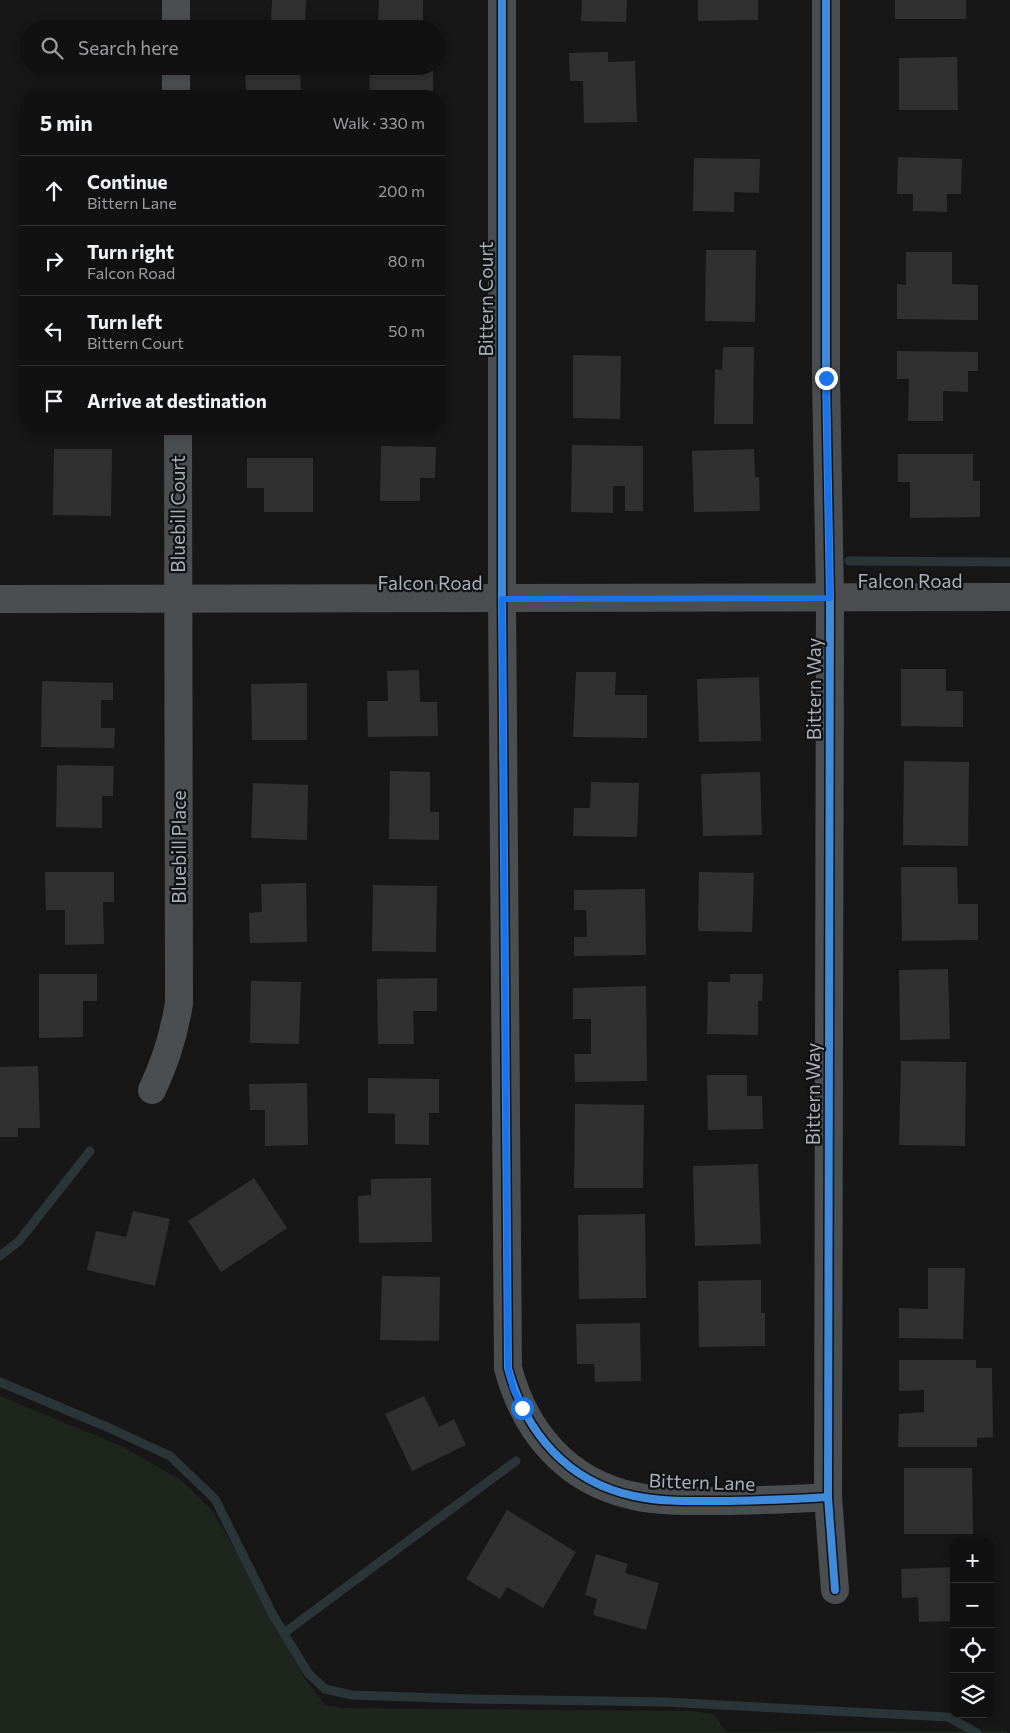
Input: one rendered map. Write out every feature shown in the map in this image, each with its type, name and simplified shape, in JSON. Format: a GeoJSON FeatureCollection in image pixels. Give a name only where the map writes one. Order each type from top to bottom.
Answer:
{"type":"FeatureCollection","features":[{"type":"Feature","properties":{"kind":"street"},"geometry":{"type":"LineString","coordinates":[[176,0],[176,20]]}},
{"type":"Feature","properties":{"kind":"street","name":"Bittern Court"},"geometry":{"type":"LineString","coordinates":[[502,0],[502,599]]}},
{"type":"Feature","properties":{"kind":"street"},"geometry":{"type":"LineString","coordinates":[[826,0],[826,378],[830,598]]}},
{"type":"Feature","properties":{"kind":"street"},"geometry":{"type":"LineString","coordinates":[[176,75],[176,90]]}},
{"type":"Feature","properties":{"kind":"street","name":"Bluebill Court"},"geometry":{"type":"LineString","coordinates":[[178,435],[179,599]]}},
{"type":"Feature","properties":{"kind":"street","name":"Falcon Road"},"geometry":{"type":"LineString","coordinates":[[0,599],[1010,597]]}},
{"type":"Feature","properties":{"kind":"street","name":"Bittern Way"},"geometry":{"type":"LineString","coordinates":[[830,598],[828,1497],[835,1590]]}},
{"type":"Feature","properties":{"kind":"street","name":"Bluebill Place"},"geometry":{"type":"LineString","coordinates":[[152,1090],[165,1062],[172,1040],[179,1003],[179,599]]}},
{"type":"Feature","properties":{"kind":"street","name":"Bittern Lane"},"geometry":{"type":"LineString","coordinates":[[502,599],[508,1368],[513,1389],[532,1426],[560,1459],[589,1479],[614,1490],[634,1496],[673,1500],[776,1500],[828,1497]]}},
{"type":"Feature","properties":{"kind":"shaded area"},"geometry":{"type":"Polygon","coordinates":[[[0,1396],[121,1446],[181,1480],[211,1509],[241,1559],[305,1679],[325,1705],[342,1708],[691,1711],[714,1714],[726,1732],[1007,1731],[1007,1733],[0,1733],[0,1396]]]}},
{"type":"Feature","properties":{"kind":"building"},"geometry":{"type":"Polygon","coordinates":[[[272,0],[306,0],[305,20],[271,20],[272,0]]]}},
{"type":"Feature","properties":{"kind":"building"},"geometry":{"type":"Polygon","coordinates":[[[379,0],[423,0],[423,20],[378,20],[379,0]]]}},
{"type":"Feature","properties":{"kind":"building"},"geometry":{"type":"Polygon","coordinates":[[[582,0],[627,0],[626,22],[581,21],[582,0]]]}},
{"type":"Feature","properties":{"kind":"building"},"geometry":{"type":"Polygon","coordinates":[[[698,0],[758,0],[758,20],[698,21],[698,0]]]}},
{"type":"Feature","properties":{"kind":"building"},"geometry":{"type":"Polygon","coordinates":[[[895,0],[966,0],[966,19],[895,19],[895,0]]]}},
{"type":"Feature","properties":{"kind":"building"},"geometry":{"type":"Polygon","coordinates":[[[608,52],[608,62],[635,61],[637,122],[584,123],[583,81],[570,81],[569,53],[608,52]]]}},
{"type":"Feature","properties":{"kind":"building"},"geometry":{"type":"Polygon","coordinates":[[[957,57],[958,110],[899,110],[899,58],[957,57]]]}},
{"type":"Feature","properties":{"kind":"building"},"geometry":{"type":"Polygon","coordinates":[[[245,75],[300,75],[301,90],[246,90],[245,75]]]}},
{"type":"Feature","properties":{"kind":"building"},"geometry":{"type":"Polygon","coordinates":[[[369,75],[433,75],[433,90],[370,90],[369,75]]]}},
{"type":"Feature","properties":{"kind":"building"},"geometry":{"type":"Polygon","coordinates":[[[898,157],[962,159],[961,194],[947,194],[947,212],[913,211],[913,194],[897,194],[898,157]]]}},
{"type":"Feature","properties":{"kind":"building"},"geometry":{"type":"Polygon","coordinates":[[[694,158],[760,159],[759,193],[734,192],[734,212],[693,211],[694,158]]]}},
{"type":"Feature","properties":{"kind":"building"},"geometry":{"type":"Polygon","coordinates":[[[706,250],[756,250],[755,322],[705,321],[706,250]]]}},
{"type":"Feature","properties":{"kind":"building"},"geometry":{"type":"Polygon","coordinates":[[[906,252],[952,252],[952,284],[978,285],[978,320],[897,319],[897,284],[906,285],[906,252]]]}},
{"type":"Feature","properties":{"kind":"building"},"geometry":{"type":"Polygon","coordinates":[[[723,347],[754,347],[753,424],[714,424],[715,369],[722,370],[723,347]]]}},
{"type":"Feature","properties":{"kind":"building"},"geometry":{"type":"Polygon","coordinates":[[[897,351],[978,352],[978,371],[968,371],[968,392],[943,391],[943,421],[908,421],[909,379],[897,379],[897,351]]]}},
{"type":"Feature","properties":{"kind":"building"},"geometry":{"type":"Polygon","coordinates":[[[573,355],[621,356],[620,419],[573,418],[573,355]]]}},
{"type":"Feature","properties":{"kind":"building"},"geometry":{"type":"Polygon","coordinates":[[[572,445],[643,446],[643,511],[625,511],[625,486],[613,486],[613,513],[571,512],[572,445]]]}},
{"type":"Feature","properties":{"kind":"building"},"geometry":{"type":"Polygon","coordinates":[[[381,446],[436,447],[435,478],[420,478],[420,501],[380,501],[381,446]]]}},
{"type":"Feature","properties":{"kind":"building"},"geometry":{"type":"Polygon","coordinates":[[[54,449],[112,449],[111,516],[53,515],[54,449]]]}},
{"type":"Feature","properties":{"kind":"building"},"geometry":{"type":"Polygon","coordinates":[[[754,449],[755,477],[759,477],[760,511],[694,512],[692,451],[754,449]]]}},
{"type":"Feature","properties":{"kind":"building"},"geometry":{"type":"Polygon","coordinates":[[[898,454],[973,454],[973,481],[980,481],[980,517],[910,518],[910,482],[898,482],[898,454]]]}},
{"type":"Feature","properties":{"kind":"building"},"geometry":{"type":"Polygon","coordinates":[[[247,458],[313,458],[313,512],[264,512],[264,488],[247,488],[247,458]]]}},
{"type":"Feature","properties":{"kind":"building"},"geometry":{"type":"Polygon","coordinates":[[[901,669],[946,669],[946,691],[963,691],[963,727],[901,726],[901,669]]]}},
{"type":"Feature","properties":{"kind":"building"},"geometry":{"type":"Polygon","coordinates":[[[419,670],[420,702],[437,702],[438,736],[368,737],[367,701],[388,701],[387,671],[419,670]]]}},
{"type":"Feature","properties":{"kind":"building"},"geometry":{"type":"Polygon","coordinates":[[[576,672],[616,672],[615,695],[647,695],[647,738],[573,737],[576,672]]]}},
{"type":"Feature","properties":{"kind":"building"},"geometry":{"type":"Polygon","coordinates":[[[759,677],[761,741],[699,742],[697,679],[759,677]]]}},
{"type":"Feature","properties":{"kind":"building"},"geometry":{"type":"Polygon","coordinates":[[[42,681],[113,683],[113,700],[101,700],[101,728],[115,728],[114,748],[41,747],[42,681]]]}},
{"type":"Feature","properties":{"kind":"building"},"geometry":{"type":"Polygon","coordinates":[[[307,683],[307,740],[252,740],[251,684],[307,683]]]}},
{"type":"Feature","properties":{"kind":"building"},"geometry":{"type":"Polygon","coordinates":[[[904,761],[969,762],[968,846],[903,845],[904,761]]]}},
{"type":"Feature","properties":{"kind":"building"},"geometry":{"type":"Polygon","coordinates":[[[57,765],[114,766],[113,796],[102,796],[102,828],[56,827],[57,765]]]}},
{"type":"Feature","properties":{"kind":"building"},"geometry":{"type":"Polygon","coordinates":[[[390,771],[430,772],[430,812],[439,812],[439,840],[389,839],[390,771]]]}},
{"type":"Feature","properties":{"kind":"building"},"geometry":{"type":"Polygon","coordinates":[[[760,772],[762,835],[703,836],[701,774],[760,772]]]}},
{"type":"Feature","properties":{"kind":"building"},"geometry":{"type":"Polygon","coordinates":[[[591,782],[639,783],[637,837],[573,836],[574,808],[590,808],[591,782]]]}},
{"type":"Feature","properties":{"kind":"building"},"geometry":{"type":"Polygon","coordinates":[[[253,783],[308,785],[307,840],[251,838],[253,783]]]}},
{"type":"Feature","properties":{"kind":"building"},"geometry":{"type":"Polygon","coordinates":[[[901,867],[957,867],[958,904],[978,904],[978,940],[902,941],[901,867]]]}},
{"type":"Feature","properties":{"kind":"building"},"geometry":{"type":"Polygon","coordinates":[[[45,872],[114,872],[114,902],[103,902],[104,944],[65,945],[65,910],[46,910],[45,872]]]}},
{"type":"Feature","properties":{"kind":"building"},"geometry":{"type":"Polygon","coordinates":[[[699,872],[754,873],[752,932],[698,931],[699,872]]]}},
{"type":"Feature","properties":{"kind":"building"},"geometry":{"type":"Polygon","coordinates":[[[306,883],[307,942],[250,943],[249,913],[262,912],[261,884],[306,883]]]}},
{"type":"Feature","properties":{"kind":"building"},"geometry":{"type":"Polygon","coordinates":[[[373,885],[437,886],[436,952],[372,951],[373,885]]]}},
{"type":"Feature","properties":{"kind":"building"},"geometry":{"type":"Polygon","coordinates":[[[645,889],[646,955],[574,956],[574,937],[587,937],[586,910],[574,910],[574,890],[645,889]]]}},
{"type":"Feature","properties":{"kind":"building"},"geometry":{"type":"Polygon","coordinates":[[[948,969],[950,1039],[900,1040],[899,970],[948,969]]]}},
{"type":"Feature","properties":{"kind":"building"},"geometry":{"type":"Polygon","coordinates":[[[39,974],[97,974],[97,1001],[83,1001],[83,1037],[39,1038],[39,974]]]}},
{"type":"Feature","properties":{"kind":"building"},"geometry":{"type":"Polygon","coordinates":[[[730,974],[763,974],[762,1001],[758,1001],[758,1035],[707,1034],[708,982],[730,982],[730,974]]]}},
{"type":"Feature","properties":{"kind":"building"},"geometry":{"type":"Polygon","coordinates":[[[437,978],[437,1011],[413,1011],[414,1044],[378,1044],[377,979],[437,978]]]}},
{"type":"Feature","properties":{"kind":"building"},"geometry":{"type":"Polygon","coordinates":[[[251,981],[301,982],[299,1044],[250,1043],[251,981]]]}},
{"type":"Feature","properties":{"kind":"building"},"geometry":{"type":"Polygon","coordinates":[[[646,986],[647,1081],[575,1082],[574,1054],[591,1054],[591,1019],[573,1019],[573,988],[646,986]]]}},
{"type":"Feature","properties":{"kind":"building"},"geometry":{"type":"Polygon","coordinates":[[[901,1061],[966,1062],[965,1146],[899,1145],[901,1061]]]}},
{"type":"Feature","properties":{"kind":"building"},"geometry":{"type":"Polygon","coordinates":[[[38,1066],[40,1128],[18,1128],[18,1137],[0,1137],[0,1067],[38,1066]]]}},
{"type":"Feature","properties":{"kind":"building"},"geometry":{"type":"Polygon","coordinates":[[[707,1075],[747,1075],[747,1096],[762,1096],[763,1129],[708,1130],[707,1075]]]}},
{"type":"Feature","properties":{"kind":"building"},"geometry":{"type":"Polygon","coordinates":[[[368,1078],[439,1079],[439,1113],[429,1113],[429,1145],[395,1144],[395,1114],[368,1113],[368,1078]]]}},
{"type":"Feature","properties":{"kind":"building"},"geometry":{"type":"Polygon","coordinates":[[[307,1083],[308,1145],[265,1146],[265,1110],[250,1110],[249,1084],[307,1083]]]}},
{"type":"Feature","properties":{"kind":"building"},"geometry":{"type":"Polygon","coordinates":[[[575,1104],[644,1105],[643,1188],[574,1188],[575,1104]]]}},
{"type":"Feature","properties":{"kind":"building"},"geometry":{"type":"Polygon","coordinates":[[[758,1164],[761,1244],[695,1246],[693,1166],[758,1164]]]}},
{"type":"Feature","properties":{"kind":"building"},"geometry":{"type":"Polygon","coordinates":[[[254,1178],[287,1228],[221,1272],[188,1221],[254,1178]]]}},
{"type":"Feature","properties":{"kind":"building"},"geometry":{"type":"Polygon","coordinates":[[[431,1178],[432,1242],[359,1243],[358,1196],[371,1195],[371,1179],[431,1178]]]}},
{"type":"Feature","properties":{"kind":"building"},"geometry":{"type":"Polygon","coordinates":[[[133,1211],[170,1219],[155,1286],[87,1270],[96,1231],[126,1237],[133,1211]]]}},
{"type":"Feature","properties":{"kind":"building"},"geometry":{"type":"Polygon","coordinates":[[[645,1214],[646,1298],[579,1299],[578,1215],[645,1214]]]}},
{"type":"Feature","properties":{"kind":"building"},"geometry":{"type":"Polygon","coordinates":[[[928,1268],[965,1268],[963,1339],[899,1338],[899,1308],[928,1309],[928,1268]]]}},
{"type":"Feature","properties":{"kind":"building"},"geometry":{"type":"Polygon","coordinates":[[[382,1276],[440,1277],[439,1341],[380,1340],[382,1276]]]}},
{"type":"Feature","properties":{"kind":"building"},"geometry":{"type":"Polygon","coordinates":[[[761,1280],[761,1313],[765,1313],[765,1346],[699,1347],[698,1281],[761,1280]]]}},
{"type":"Feature","properties":{"kind":"building"},"geometry":{"type":"Polygon","coordinates":[[[640,1323],[641,1381],[595,1382],[594,1364],[577,1364],[576,1324],[640,1323]]]}},
{"type":"Feature","properties":{"kind":"building"},"geometry":{"type":"Polygon","coordinates":[[[899,1360],[976,1360],[976,1368],[992,1368],[993,1437],[977,1438],[977,1447],[898,1447],[899,1414],[924,1412],[924,1390],[899,1391],[899,1360]]]}},
{"type":"Feature","properties":{"kind":"building"},"geometry":{"type":"Polygon","coordinates":[[[424,1396],[439,1427],[454,1419],[466,1445],[412,1471],[385,1414],[424,1396]]]}},
{"type":"Feature","properties":{"kind":"building"},"geometry":{"type":"Polygon","coordinates":[[[904,1468],[972,1468],[973,1534],[904,1534],[904,1468]]]}},
{"type":"Feature","properties":{"kind":"building"},"geometry":{"type":"Polygon","coordinates":[[[507,1510],[576,1552],[543,1608],[507,1587],[500,1599],[466,1579],[507,1510]]]}},
{"type":"Feature","properties":{"kind":"building"},"geometry":{"type":"Polygon","coordinates":[[[596,1554],[628,1564],[625,1573],[659,1583],[646,1630],[593,1615],[597,1599],[585,1595],[596,1554]]]}},
{"type":"Feature","properties":{"kind":"building"},"geometry":{"type":"Polygon","coordinates":[[[950,1567],[950,1621],[919,1622],[918,1597],[902,1598],[901,1569],[950,1567]]]}},
{"type":"Feature","properties":{"kind":"waterway"},"geometry":{"type":"LineString","coordinates":[[849,561],[1010,562]]}},
{"type":"Feature","properties":{"kind":"waterway"},"geometry":{"type":"LineString","coordinates":[[0,1256],[19,1241],[90,1151]]}},
{"type":"Feature","properties":{"kind":"waterway"},"geometry":{"type":"LineString","coordinates":[[0,1382],[170,1456],[215,1499],[273,1615],[308,1673],[325,1689],[352,1695],[665,1702],[948,1717],[977,1733]]}},
{"type":"Feature","properties":{"kind":"waterway"},"geometry":{"type":"LineString","coordinates":[[284,1633],[516,1461]]}},
{"type":"Feature","properties":{"kind":"cycle path"},"geometry":{"type":"LineString","coordinates":[[502,0],[502,599],[508,1368],[525,1413],[552,1451],[588,1479],[610,1489],[644,1498],[676,1501],[746,1501],[828,1497]]}},
{"type":"Feature","properties":{"kind":"cycle path"},"geometry":{"type":"LineString","coordinates":[[826,0],[826,377],[830,598],[828,1497],[835,1590]]}},
{"type":"Feature","properties":{"kind":"route"},"geometry":{"type":"LineString","coordinates":[[522,1408],[513,1389],[508,1368],[502,599],[830,598],[826,378]]}}]}
